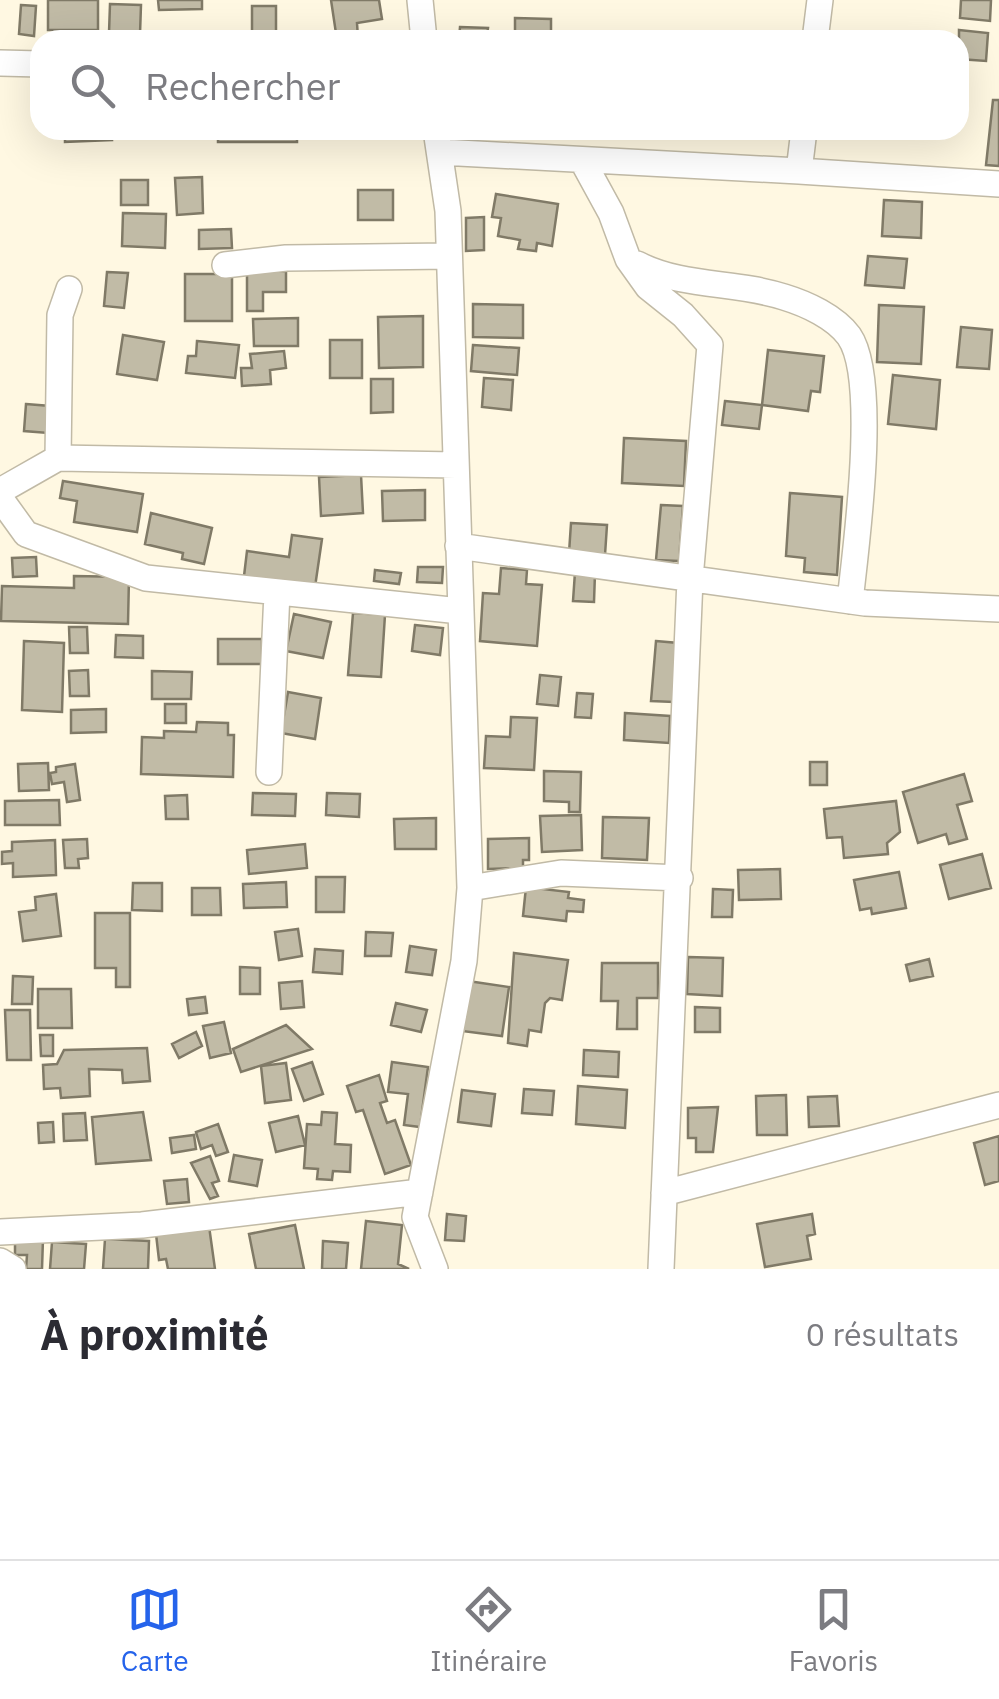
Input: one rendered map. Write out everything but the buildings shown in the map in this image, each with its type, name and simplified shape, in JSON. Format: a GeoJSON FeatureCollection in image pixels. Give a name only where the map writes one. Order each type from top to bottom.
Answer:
{"type":"FeatureCollection","features":[{"type":"Feature","properties":{"kind":"street"},"geometry":{"type":"LineString","coordinates":[[420,0],[423,30]]}},
{"type":"Feature","properties":{"kind":"street"},"geometry":{"type":"LineString","coordinates":[[816,30],[820,0]]}},
{"type":"Feature","properties":{"kind":"street"},"geometry":{"type":"LineString","coordinates":[[0,64],[30,64]]}},
{"type":"Feature","properties":{"kind":"street"},"geometry":{"type":"LineString","coordinates":[[798,171],[803,140]]}},
{"type":"Feature","properties":{"kind":"street"},"geometry":{"type":"LineString","coordinates":[[435,1269],[415,1216],[464,961],[470,888],[449,256],[438,141],[582,160],[999,184]]}},
{"type":"Feature","properties":{"kind":"street"},"geometry":{"type":"LineString","coordinates":[[582,160],[612,213],[628,259],[648,287],[684,314],[710,345],[690,579],[662,1269]]}},
{"type":"Feature","properties":{"kind":"street"},"geometry":{"type":"LineString","coordinates":[[224,265],[286,258],[449,256]]}},
{"type":"Feature","properties":{"kind":"street"},"geometry":{"type":"LineString","coordinates":[[628,259],[668,280],[782,296],[818,310],[849,336],[864,374],[859,520],[850,601]]}},
{"type":"Feature","properties":{"kind":"street"},"geometry":{"type":"LineString","coordinates":[[58,458],[60,314],[69,288]]}},
{"type":"Feature","properties":{"kind":"street"},"geometry":{"type":"LineString","coordinates":[[0,490],[58,458],[456,465]]}},
{"type":"Feature","properties":{"kind":"street"},"geometry":{"type":"LineString","coordinates":[[0,498],[26,534],[146,578],[460,612]]}},
{"type":"Feature","properties":{"kind":"street"},"geometry":{"type":"LineString","coordinates":[[458,546],[850,601],[999,609]]}},
{"type":"Feature","properties":{"kind":"street"},"geometry":{"type":"LineString","coordinates":[[269,772],[277,592]]}},
{"type":"Feature","properties":{"kind":"street"},"geometry":{"type":"LineString","coordinates":[[470,888],[561,873],[680,878]]}},
{"type":"Feature","properties":{"kind":"street"},"geometry":{"type":"LineString","coordinates":[[664,1193],[999,1106]]}},
{"type":"Feature","properties":{"kind":"street"},"geometry":{"type":"LineString","coordinates":[[0,1232],[142,1226],[420,1192]]}},
{"type":"Feature","properties":{"kind":"street"},"geometry":{"type":"LineString","coordinates":[[0,1260],[13,1269]]}}]}
